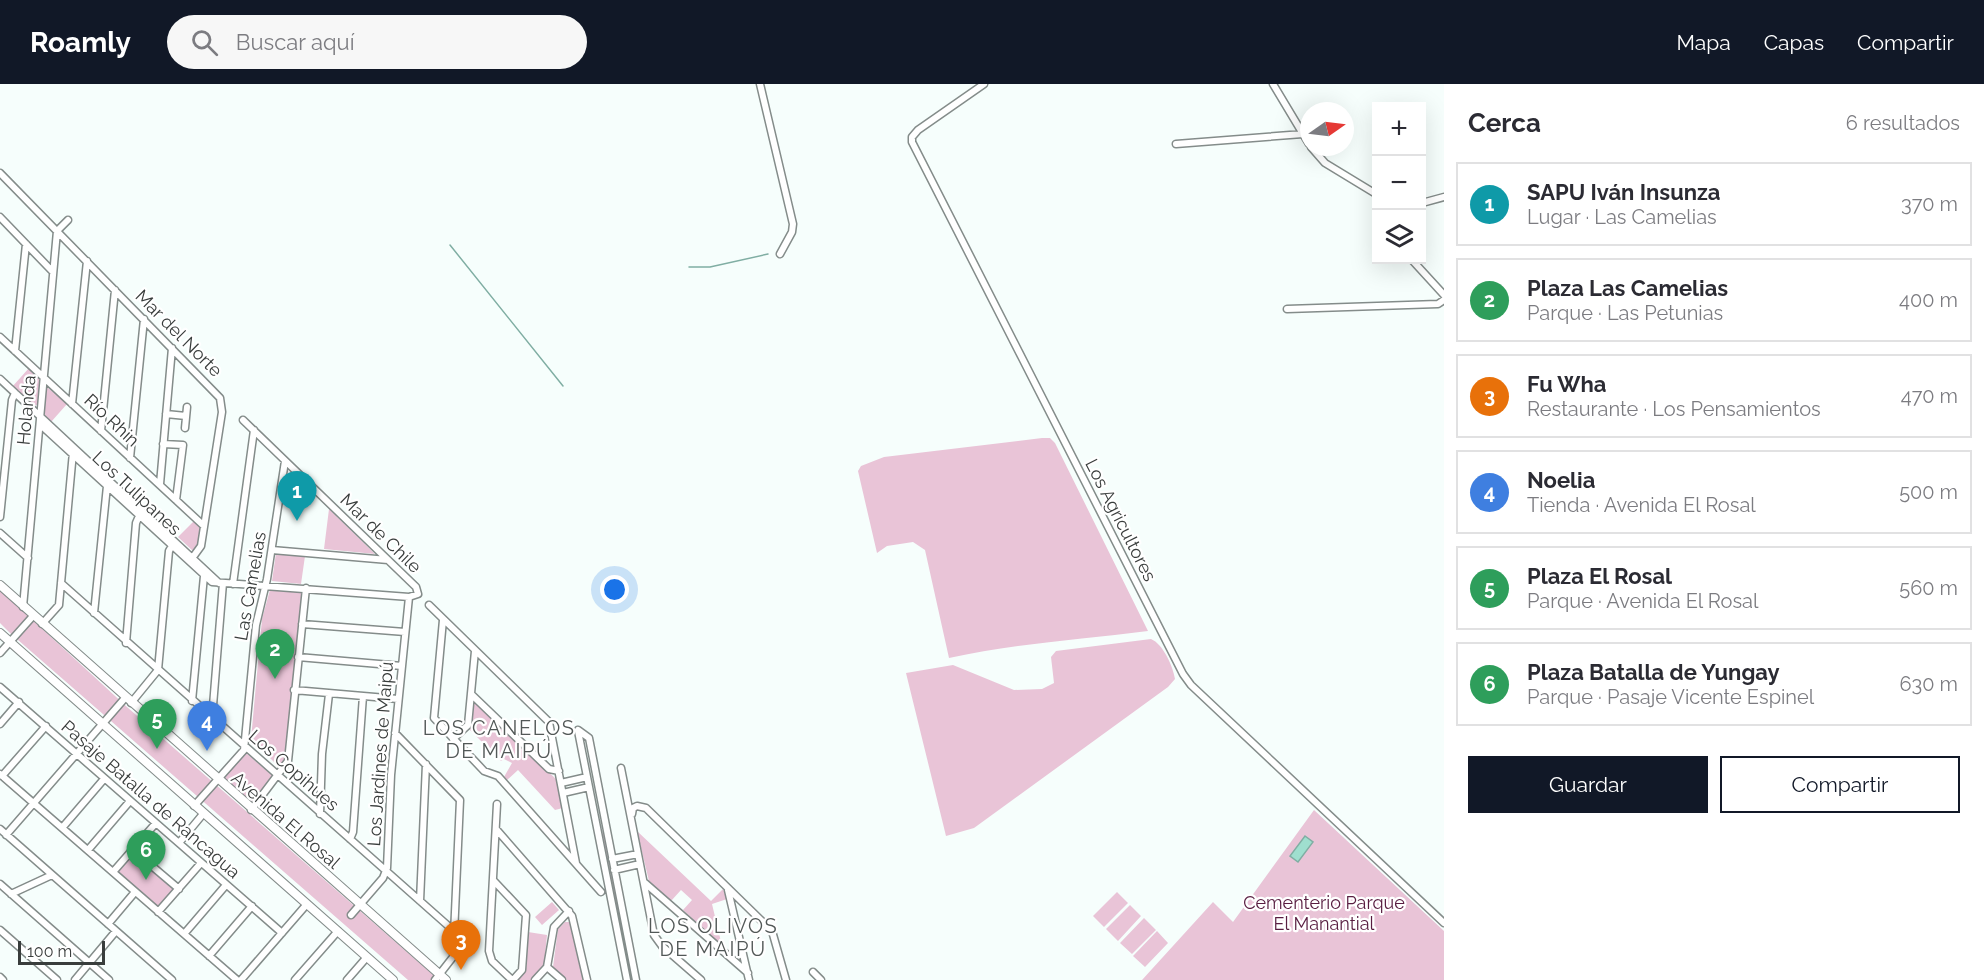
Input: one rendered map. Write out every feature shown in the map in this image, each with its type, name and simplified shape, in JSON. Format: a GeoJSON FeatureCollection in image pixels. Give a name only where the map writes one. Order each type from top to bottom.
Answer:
{"type":"FeatureCollection","features":[{"type":"Feature","properties":{"kind":"street"},"geometry":{"type":"LineString","coordinates":[[760,84],[793,224],[792,232],[780,254]]}},
{"type":"Feature","properties":{"kind":"street","name":"Los Agricultores"},"geometry":{"type":"LineString","coordinates":[[984,84],[918,130],[912,137],[912,142],[1183,674],[1191,685],[1444,923]]}},
{"type":"Feature","properties":{"kind":"street"},"geometry":{"type":"LineString","coordinates":[[1273,84],[1300,129]]}},
{"type":"Feature","properties":{"kind":"street"},"geometry":{"type":"LineString","coordinates":[[1176,144],[1300,134]]}},
{"type":"Feature","properties":{"kind":"street"},"geometry":{"type":"LineString","coordinates":[[1318,156],[1324,163],[1372,191]]}},
{"type":"Feature","properties":{"kind":"street","name":"Mar del Norte"},"geometry":{"type":"LineString","coordinates":[[0,173],[216,392],[222,405],[201,546],[193,557]]}},
{"type":"Feature","properties":{"kind":"street"},"geometry":{"type":"LineString","coordinates":[[1426,202],[1444,197]]}},
{"type":"Feature","properties":{"kind":"street"},"geometry":{"type":"LineString","coordinates":[[0,217],[53,272]]}},
{"type":"Feature","properties":{"kind":"street"},"geometry":{"type":"LineString","coordinates":[[57,231],[68,219]]}},
{"type":"Feature","properties":{"kind":"street","name":"Holanda"},"geometry":{"type":"LineString","coordinates":[[23,607],[57,231]]}},
{"type":"Feature","properties":{"kind":"street"},"geometry":{"type":"LineString","coordinates":[[15,351],[27,244]]}},
{"type":"Feature","properties":{"kind":"street"},"geometry":{"type":"LineString","coordinates":[[72,404],[87,261]]}},
{"type":"Feature","properties":{"kind":"street"},"geometry":{"type":"LineString","coordinates":[[1416,264],[1444,295]]}},
{"type":"Feature","properties":{"kind":"street"},"geometry":{"type":"LineString","coordinates":[[102,431],[115,290]]}},
{"type":"Feature","properties":{"kind":"street"},"geometry":{"type":"LineString","coordinates":[[1287,309],[1438,304],[1444,300]]}},
{"type":"Feature","properties":{"kind":"street"},"geometry":{"type":"LineString","coordinates":[[130,458],[144,319]]}},
{"type":"Feature","properties":{"kind":"street","name":"Río Rhin"},"geometry":{"type":"LineString","coordinates":[[0,338],[204,526]]}},
{"type":"Feature","properties":{"kind":"street"},"geometry":{"type":"LineString","coordinates":[[160,484],[172,348]]}},
{"type":"Feature","properties":{"kind":"street","name":"Los Tulipanes"},"geometry":{"type":"LineString","coordinates":[[0,380],[40,417],[44,428],[74,452],[212,582],[409,597],[418,594]]}},
{"type":"Feature","properties":{"kind":"street"},"geometry":{"type":"LineString","coordinates":[[0,517],[12,400],[15,393]]}},
{"type":"Feature","properties":{"kind":"street"},"geometry":{"type":"LineString","coordinates":[[184,428],[187,407]]}},
{"type":"Feature","properties":{"kind":"street"},"geometry":{"type":"LineString","coordinates":[[166,414],[186,416]]}},
{"type":"Feature","properties":{"kind":"street","name":"Mar de Chile"},"geometry":{"type":"LineString","coordinates":[[243,420],[416,587],[418,594]]}},
{"type":"Feature","properties":{"kind":"street"},"geometry":{"type":"LineString","coordinates":[[233,584],[254,430]]}},
{"type":"Feature","properties":{"kind":"street"},"geometry":{"type":"LineString","coordinates":[[163,444],[183,445],[176,500]]}},
{"type":"Feature","properties":{"kind":"street"},"geometry":{"type":"LineString","coordinates":[[42,624],[58,607],[74,452]]}},
{"type":"Feature","properties":{"kind":"street","name":"Los Tulipanes"},"geometry":{"type":"LineString","coordinates":[[74,452],[139,516],[193,557],[221,583]]}},
{"type":"Feature","properties":{"kind":"street","name":"Las Camelias"},"geometry":{"type":"LineString","coordinates":[[245,747],[255,633],[266,585],[285,461]]}},
{"type":"Feature","properties":{"kind":"street"},"geometry":{"type":"LineString","coordinates":[[94,613],[107,486]]}},
{"type":"Feature","properties":{"kind":"street"},"geometry":{"type":"LineString","coordinates":[[126,643],[136,523],[139,516]]}},
{"type":"Feature","properties":{"kind":"street"},"geometry":{"type":"LineString","coordinates":[[0,532],[28,558]]}},
{"type":"Feature","properties":{"kind":"street"},"geometry":{"type":"LineString","coordinates":[[6,835],[102,724],[158,670],[173,543]]}},
{"type":"Feature","properties":{"kind":"street"},"geometry":{"type":"LineString","coordinates":[[272,550],[388,560]]}},
{"type":"Feature","properties":{"kind":"street"},"geometry":{"type":"LineString","coordinates":[[192,701],[204,576]]}},
{"type":"Feature","properties":{"kind":"street","name":"Los Copihues"},"geometry":{"type":"LineString","coordinates":[[61,583],[126,643],[454,931]]}},
{"type":"Feature","properties":{"kind":"street"},"geometry":{"type":"LineString","coordinates":[[212,718],[221,583]]}},
{"type":"Feature","properties":{"kind":"street","name":"Avenida El Rosal"},"geometry":{"type":"LineString","coordinates":[[0,585],[441,978]]}},
{"type":"Feature","properties":{"kind":"street"},"geometry":{"type":"LineString","coordinates":[[251,810],[288,761],[306,588]]}},
{"type":"Feature","properties":{"kind":"street","name":"Los Jardines de Maipú"},"geometry":{"type":"LineString","coordinates":[[351,915],[386,871],[395,733],[409,597]]}},
{"type":"Feature","properties":{"kind":"street"},"geometry":{"type":"LineString","coordinates":[[429,605],[547,719],[576,864]]}},
{"type":"Feature","properties":{"kind":"street"},"geometry":{"type":"LineString","coordinates":[[0,653],[33,616]]}},
{"type":"Feature","properties":{"kind":"street"},"geometry":{"type":"LineString","coordinates":[[443,620],[433,715],[435,721],[484,771],[498,776],[601,892]]}},
{"type":"Feature","properties":{"kind":"street"},"geometry":{"type":"LineString","coordinates":[[302,624],[405,632]]}},
{"type":"Feature","properties":{"kind":"street"},"geometry":{"type":"LineString","coordinates":[[0,633],[393,980]]}},
{"type":"Feature","properties":{"kind":"street"},"geometry":{"type":"LineString","coordinates":[[453,739],[468,725],[475,651]]}},
{"type":"Feature","properties":{"kind":"street"},"geometry":{"type":"LineString","coordinates":[[298,657],[402,666]]}},
{"type":"Feature","properties":{"kind":"street","name":"Pasaje Batalla de Rancagua"},"geometry":{"type":"LineString","coordinates":[[0,687],[282,933]]}},
{"type":"Feature","properties":{"kind":"street"},"geometry":{"type":"LineString","coordinates":[[294,690],[398,699]]}},
{"type":"Feature","properties":{"kind":"street"},"geometry":{"type":"LineString","coordinates":[[320,813],[322,754],[329,693]]}},
{"type":"Feature","properties":{"kind":"street"},"geometry":{"type":"LineString","coordinates":[[471,694],[549,769],[559,771]]}},
{"type":"Feature","properties":{"kind":"street"},"geometry":{"type":"LineString","coordinates":[[350,839],[353,832],[363,696]]}},
{"type":"Feature","properties":{"kind":"street"},"geometry":{"type":"LineString","coordinates":[[0,724],[19,702]]}},
{"type":"Feature","properties":{"kind":"street"},"geometry":{"type":"LineString","coordinates":[[46,726],[1,775],[239,980],[307,904]]}},
{"type":"Feature","properties":{"kind":"street"},"geometry":{"type":"LineString","coordinates":[[627,980],[578,730],[589,738],[636,980]]}},
{"type":"Feature","properties":{"kind":"street"},"geometry":{"type":"LineString","coordinates":[[395,733],[460,800],[452,959],[441,978]]}},
{"type":"Feature","properties":{"kind":"street"},"geometry":{"type":"LineString","coordinates":[[194,806],[245,747]]}},
{"type":"Feature","properties":{"kind":"street"},"geometry":{"type":"LineString","coordinates":[[420,901],[426,764]]}},
{"type":"Feature","properties":{"kind":"street"},"geometry":{"type":"LineString","coordinates":[[621,768],[656,938],[701,980]]}},
{"type":"Feature","properties":{"kind":"street"},"geometry":{"type":"LineString","coordinates":[[561,783],[587,777]]}},
{"type":"Feature","properties":{"kind":"street"},"geometry":{"type":"LineString","coordinates":[[62,828],[104,779]]}},
{"type":"Feature","properties":{"kind":"street"},"geometry":{"type":"LineString","coordinates":[[563,793],[589,787]]}},
{"type":"Feature","properties":{"kind":"street"},"geometry":{"type":"LineString","coordinates":[[88,850],[130,801]]}},
{"type":"Feature","properties":{"kind":"street"},"geometry":{"type":"LineString","coordinates":[[493,879],[526,915],[522,970],[513,980],[492,961],[489,951],[497,804]]}},
{"type":"Feature","properties":{"kind":"street"},"geometry":{"type":"LineString","coordinates":[[632,814],[633,808],[637,806],[646,808],[772,931],[786,980]]}},
{"type":"Feature","properties":{"kind":"street"},"geometry":{"type":"LineString","coordinates":[[178,843],[203,814]]}},
{"type":"Feature","properties":{"kind":"street"},"geometry":{"type":"LineString","coordinates":[[113,872],[156,823]]}},
{"type":"Feature","properties":{"kind":"street"},"geometry":{"type":"LineString","coordinates":[[597,827],[606,826]]}},
{"type":"Feature","properties":{"kind":"street"},"geometry":{"type":"LineString","coordinates":[[0,829],[172,980]]}},
{"type":"Feature","properties":{"kind":"street"},"geometry":{"type":"LineString","coordinates":[[496,829],[569,911],[574,921],[587,980]]}},
{"type":"Feature","properties":{"kind":"street"},"geometry":{"type":"LineString","coordinates":[[133,849],[178,889]]}},
{"type":"Feature","properties":{"kind":"street"},"geometry":{"type":"LineString","coordinates":[[612,859],[638,854]]}},
{"type":"Feature","properties":{"kind":"street"},"geometry":{"type":"LineString","coordinates":[[158,912],[201,863]]}},
{"type":"Feature","properties":{"kind":"street"},"geometry":{"type":"LineString","coordinates":[[614,870],[640,864]]}},
{"type":"Feature","properties":{"kind":"street"},"geometry":{"type":"LineString","coordinates":[[11,894],[52,875]]}},
{"type":"Feature","properties":{"kind":"street"},"geometry":{"type":"LineString","coordinates":[[644,883],[748,976]]}},
{"type":"Feature","properties":{"kind":"street"},"geometry":{"type":"LineString","coordinates":[[0,885],[109,980]]}},
{"type":"Feature","properties":{"kind":"street"},"geometry":{"type":"LineString","coordinates":[[184,934],[226,885]]}},
{"type":"Feature","properties":{"kind":"street"},"geometry":{"type":"LineString","coordinates":[[728,889],[748,976]]}},
{"type":"Feature","properties":{"kind":"street"},"geometry":{"type":"LineString","coordinates":[[108,924],[135,892]]}},
{"type":"Feature","properties":{"kind":"street"},"geometry":{"type":"LineString","coordinates":[[209,956],[252,906]]}},
{"type":"Feature","properties":{"kind":"street"},"geometry":{"type":"LineString","coordinates":[[535,980],[548,967],[554,927],[569,911]]}},
{"type":"Feature","properties":{"kind":"street"},"geometry":{"type":"LineString","coordinates":[[617,931],[626,929]]}},
{"type":"Feature","properties":{"kind":"street"},"geometry":{"type":"LineString","coordinates":[[0,930],[57,980]]}},
{"type":"Feature","properties":{"kind":"street"},"geometry":{"type":"LineString","coordinates":[[75,980],[117,931]]}},
{"type":"Feature","properties":{"kind":"street"},"geometry":{"type":"LineString","coordinates":[[295,980],[338,931]]}},
{"type":"Feature","properties":{"kind":"street"},"geometry":{"type":"LineString","coordinates":[[347,980],[367,957]]}},
{"type":"Feature","properties":{"kind":"street"},"geometry":{"type":"LineString","coordinates":[[548,967],[562,980]]}},
{"type":"Feature","properties":{"kind":"street"},"geometry":{"type":"LineString","coordinates":[[813,972],[821,980]]}},
{"type":"Feature","properties":{"kind":"green space"},"geometry":{"type":"Polygon","coordinates":[[[29,368],[40,378],[39,404],[34,406],[12,387],[29,368]]]}},
{"type":"Feature","properties":{"kind":"green space"},"geometry":{"type":"Polygon","coordinates":[[[45,388],[67,404],[51,422],[43,413],[45,388]]]}},
{"type":"Feature","properties":{"kind":"green space"},"geometry":{"type":"Polygon","coordinates":[[[1050,438],[1055,443],[1148,631],[1023,645],[949,658],[925,550],[913,542],[887,546],[877,553],[858,471],[861,466],[884,457],[1050,438]]]}},
{"type":"Feature","properties":{"kind":"green space"},"geometry":{"type":"Polygon","coordinates":[[[329,509],[375,554],[324,549],[329,509]]]}},
{"type":"Feature","properties":{"kind":"green space"},"geometry":{"type":"Polygon","coordinates":[[[194,521],[200,528],[198,544],[193,551],[178,537],[194,521]]]}},
{"type":"Feature","properties":{"kind":"green space"},"geometry":{"type":"Polygon","coordinates":[[[276,553],[305,556],[301,584],[272,581],[276,553]]]}},
{"type":"Feature","properties":{"kind":"green space"},"geometry":{"type":"Polygon","coordinates":[[[271,586],[304,590],[286,761],[280,768],[251,739],[262,619],[271,586]]]}},
{"type":"Feature","properties":{"kind":"green space"},"geometry":{"type":"Polygon","coordinates":[[[0,590],[127,707],[439,980],[408,980],[10,633],[0,623],[0,590]]]}},
{"type":"Feature","properties":{"kind":"green space"},"geometry":{"type":"Polygon","coordinates":[[[1151,639],[1163,650],[1172,668],[1175,679],[1168,687],[974,828],[946,836],[906,673],[953,665],[1014,690],[1042,689],[1054,683],[1051,657],[1056,651],[1151,639]]]}},
{"type":"Feature","properties":{"kind":"green space"},"geometry":{"type":"Polygon","coordinates":[[[474,702],[556,779],[563,808],[555,810],[518,770],[506,781],[504,777],[512,763],[504,759],[501,761],[468,728],[474,702]]]}},
{"type":"Feature","properties":{"kind":"green space"},"geometry":{"type":"Polygon","coordinates":[[[246,753],[274,777],[251,803],[223,779],[246,753]]]}},
{"type":"Feature","properties":{"kind":"green space","name":"Cementerio Parque El Manantial"},"geometry":{"type":"Polygon","coordinates":[[[1314,810],[1444,931],[1444,980],[1142,980],[1213,902],[1233,922],[1314,810]]]}},
{"type":"Feature","properties":{"kind":"green space"},"geometry":{"type":"Polygon","coordinates":[[[637,831],[711,901],[723,889],[727,899],[712,904],[722,946],[683,910],[692,900],[681,890],[671,901],[649,881],[637,831]]]}},
{"type":"Feature","properties":{"kind":"green space"},"geometry":{"type":"Polygon","coordinates":[[[604,832],[622,921],[619,922],[602,833],[604,832]]]}},
{"type":"Feature","properties":{"kind":"green space"},"geometry":{"type":"Polygon","coordinates":[[[133,852],[177,888],[161,906],[155,907],[117,872],[133,852]]]}},
{"type":"Feature","properties":{"kind":"green space"},"geometry":{"type":"Polygon","coordinates":[[[1117,892],[1128,903],[1104,927],[1093,916],[1117,892]]]}},
{"type":"Feature","properties":{"kind":"green space"},"geometry":{"type":"Polygon","coordinates":[[[552,902],[559,910],[542,925],[535,917],[552,902]]]}},
{"type":"Feature","properties":{"kind":"green space"},"geometry":{"type":"Polygon","coordinates":[[[1130,905],[1141,916],[1118,941],[1106,929],[1130,905]]]}},
{"type":"Feature","properties":{"kind":"green space"},"geometry":{"type":"Polygon","coordinates":[[[1144,918],[1156,930],[1132,954],[1120,943],[1144,918]]]}},
{"type":"Feature","properties":{"kind":"green space"},"geometry":{"type":"Polygon","coordinates":[[[565,922],[570,922],[583,980],[567,980],[553,967],[558,929],[565,922]]]}},
{"type":"Feature","properties":{"kind":"green space"},"geometry":{"type":"Polygon","coordinates":[[[1157,931],[1168,943],[1145,967],[1133,956],[1157,931]]]}},
{"type":"Feature","properties":{"kind":"green space"},"geometry":{"type":"Polygon","coordinates":[[[528,932],[547,935],[544,966],[531,980],[518,980],[526,969],[528,932]]]}},
{"type":"Feature","properties":{"kind":"shaded area"},"geometry":{"type":"Polygon","coordinates":[[[1305,836],[1313,842],[1298,862],[1290,856],[1305,836]]]}},
{"type":"Feature","properties":{"kind":"waterway"},"geometry":{"type":"LineString","coordinates":[[450,245],[563,386]]}},
{"type":"Feature","properties":{"kind":"waterway"},"geometry":{"type":"LineString","coordinates":[[689,267],[710,267],[768,254]]}},
{"type":"Feature","properties":{"kind":"place","name":"SAPU Iván Insunza"},"geometry":{"type":"Point","coordinates":[297,521]}},
{"type":"Feature","properties":{"kind":"place","name":"Plaza Las Camelias"},"geometry":{"type":"Point","coordinates":[275,679]}},
{"type":"Feature","properties":{"kind":"place","name":"Plaza El Rosal"},"geometry":{"type":"Point","coordinates":[157,749]}},
{"type":"Feature","properties":{"kind":"place","name":"Noelia"},"geometry":{"type":"Point","coordinates":[207,751]}},
{"type":"Feature","properties":{"kind":"place","name":"Plaza Batalla de Yungay"},"geometry":{"type":"Point","coordinates":[146,880]}},
{"type":"Feature","properties":{"kind":"place","name":"Fu Wha"},"geometry":{"type":"Point","coordinates":[461,970]}},
{"type":"Feature","properties":{"kind":"district","name":"LOS CANELOS DE MAIPÚ"},"geometry":{"type":"Point","coordinates":[499,740]}},
{"type":"Feature","properties":{"kind":"district","name":"LOS OLIVOS DE MAIPÚ"},"geometry":{"type":"Point","coordinates":[713,938]}}]}
